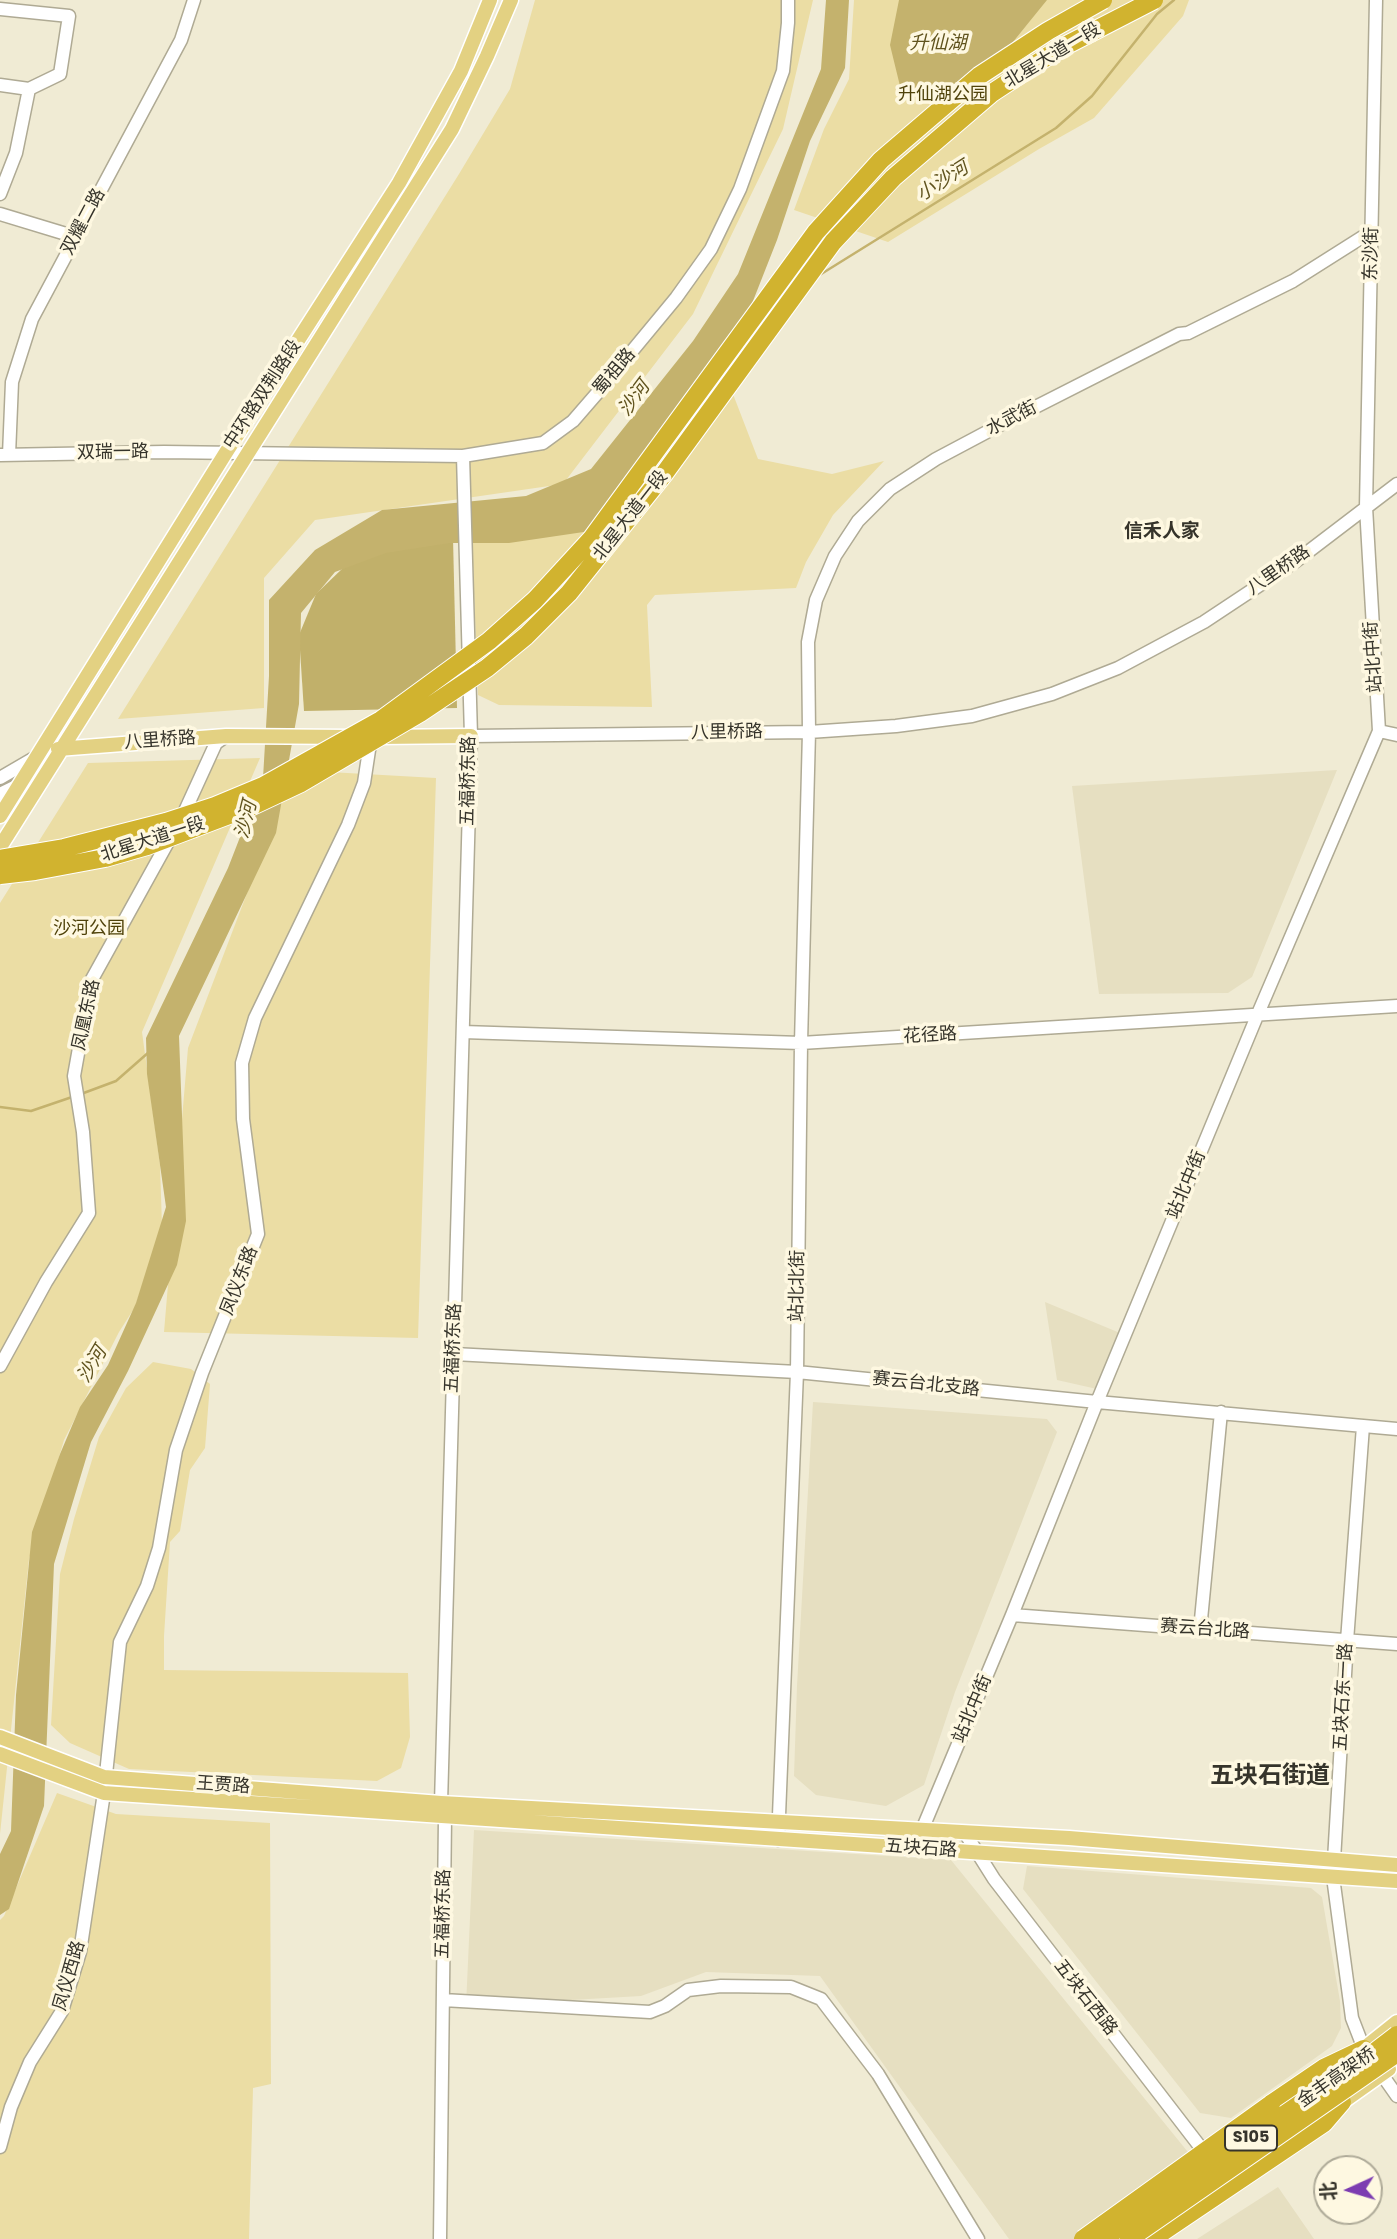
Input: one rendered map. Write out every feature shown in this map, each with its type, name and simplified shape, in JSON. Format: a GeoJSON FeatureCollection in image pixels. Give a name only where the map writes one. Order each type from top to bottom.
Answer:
{"type":"FeatureCollection","features":[{"type":"Feature","properties":{"kind":"highway","name":"北星大道一段"},"geometry":{"type":"LineString","coordinates":[[0,859],[64,848],[166,822],[263,786],[382,720],[489,641],[535,600],[592,538],[816,232],[881,160],[979,76],[1048,31],[1103,0]]}},
{"type":"Feature","properties":{"kind":"highway","name":"北星大道一段"},"geometry":{"type":"LineString","coordinates":[[0,876],[82,862],[147,846],[250,807],[301,783],[337,762],[420,713],[487,668],[526,636],[577,584],[664,474],[833,242],[893,178],[992,93],[1057,50],[1154,0]]}},
{"type":"Feature","properties":{"kind":"highway","name":"金丰高架桥"},"geometry":{"type":"LineString","coordinates":[[1103,2239],[1397,2035]]}},
{"type":"Feature","properties":{"kind":"highway"},"geometry":{"type":"LineString","coordinates":[[1083,2239],[1324,2067],[1364,2049]]}},
{"type":"Feature","properties":{"kind":"highway","name":"金丰高架桥"},"geometry":{"type":"LineString","coordinates":[[1129,2239],[1397,2053]]}},
{"type":"Feature","properties":{"kind":"highway"},"geometry":{"type":"LineString","coordinates":[[1152,2239],[1324,2123],[1342,2102]]}},
{"type":"Feature","properties":{"kind":"main road","name":"中环路双荆路段"},"geometry":{"type":"LineString","coordinates":[[0,816],[225,454],[399,183],[461,71],[490,0]]}},
{"type":"Feature","properties":{"kind":"main road","name":"中环路双荆路段"},"geometry":{"type":"LineString","coordinates":[[0,847],[452,129],[488,57],[511,0]]}},
{"type":"Feature","properties":{"kind":"main road","name":"八里桥路"},"geometry":{"type":"LineString","coordinates":[[37,757],[63,747],[226,736],[471,736]]}},
{"type":"Feature","properties":{"kind":"main road","name":"王贾路"},"geometry":{"type":"LineString","coordinates":[[0,1737],[104,1777],[446,1809]]}},
{"type":"Feature","properties":{"kind":"main road","name":"王贾路"},"geometry":{"type":"LineString","coordinates":[[0,1754],[104,1793],[446,1809]]}},
{"type":"Feature","properties":{"kind":"main road","name":"五块石路"},"geometry":{"type":"LineString","coordinates":[[446,1809],[922,1829],[1069,1838],[1397,1865]]}},
{"type":"Feature","properties":{"kind":"main road","name":"五块石路"},"geometry":{"type":"LineString","coordinates":[[446,1809],[778,1840],[1397,1881]]}},
{"type":"Feature","properties":{"kind":"main road"},"geometry":{"type":"LineString","coordinates":[[1096,2239],[1364,2049],[1397,2022]]}},
{"type":"Feature","properties":{"kind":"main road"},"geometry":{"type":"LineString","coordinates":[[1138,2239],[1397,2063]]}},
{"type":"Feature","properties":{"kind":"street","name":"双耀二路"},"geometry":{"type":"LineString","coordinates":[[4,455],[12,382],[32,320],[181,40],[194,0]]}},
{"type":"Feature","properties":{"kind":"street","name":"蜀祖路"},"geometry":{"type":"LineString","coordinates":[[225,454],[463,456],[543,443],[573,421],[690,279],[711,249],[740,189],[783,71],[788,0]]}},
{"type":"Feature","properties":{"kind":"street","name":"东沙街"},"geometry":{"type":"LineString","coordinates":[[1366,507],[1376,0]]}},
{"type":"Feature","properties":{"kind":"street"},"geometry":{"type":"LineString","coordinates":[[0,9],[69,16],[60,74],[29,89],[0,85]]}},
{"type":"Feature","properties":{"kind":"street"},"geometry":{"type":"LineString","coordinates":[[0,194],[16,153],[29,89]]}},
{"type":"Feature","properties":{"kind":"street"},"geometry":{"type":"LineString","coordinates":[[1,216],[76,237]]}},
{"type":"Feature","properties":{"kind":"street","name":"水武街"},"geometry":{"type":"LineString","coordinates":[[809,732],[808,642],[816,600],[835,556],[858,521],[890,489],[936,459],[1000,425],[1179,334],[1188,333],[1293,281],[1372,231]]}},
{"type":"Feature","properties":{"kind":"street","name":"双瑞一路"},"geometry":{"type":"LineString","coordinates":[[4,455],[164,452],[225,454]]}},
{"type":"Feature","properties":{"kind":"street","name":"五福桥东路"},"geometry":{"type":"LineString","coordinates":[[440,2239],[454,1354],[471,736],[463,456]]}},
{"type":"Feature","properties":{"kind":"street","name":"八里桥路"},"geometry":{"type":"LineString","coordinates":[[471,736],[809,732],[896,726],[972,716],[1052,694],[1118,668],[1204,622],[1296,561],[1397,484]]}},
{"type":"Feature","properties":{"kind":"street","name":"站北中街"},"geometry":{"type":"LineString","coordinates":[[919,1849],[922,1829],[1012,1615],[1097,1402],[1379,731],[1366,507]]}},
{"type":"Feature","properties":{"kind":"street"},"geometry":{"type":"LineString","coordinates":[[1379,731],[1397,735]]}},
{"type":"Feature","properties":{"kind":"street","name":"站北北街"},"geometry":{"type":"LineString","coordinates":[[778,1840],[797,1373],[809,732]]}},
{"type":"Feature","properties":{"kind":"street","name":"凤凰东路"},"geometry":{"type":"LineString","coordinates":[[0,1366],[46,1282],[89,1213],[83,1132],[74,1076],[91,981],[184,813],[216,743],[226,736]]}},
{"type":"Feature","properties":{"kind":"street","name":"凤仪东路"},"geometry":{"type":"LineString","coordinates":[[104,1793],[120,1642],[147,1586],[159,1548],[176,1450],[202,1373],[258,1234],[243,1119],[242,1063],[255,1018],[348,825],[364,783],[371,737]]}},
{"type":"Feature","properties":{"kind":"street","name":"八里桥路"},"geometry":{"type":"LineString","coordinates":[[0,778],[37,757]]}},
{"type":"Feature","properties":{"kind":"street"},"geometry":{"type":"LineString","coordinates":[[0,794],[22,783]]}},
{"type":"Feature","properties":{"kind":"street","name":"花径路"},"geometry":{"type":"LineString","coordinates":[[463,1032],[802,1043],[1397,1006]]}},
{"type":"Feature","properties":{"kind":"street","name":"赛云台北支路"},"geometry":{"type":"LineString","coordinates":[[454,1354],[797,1373],[1397,1429]]}},
{"type":"Feature","properties":{"kind":"street"},"geometry":{"type":"LineString","coordinates":[[1200,1630],[1221,1412]]}},
{"type":"Feature","properties":{"kind":"street","name":"五块石东一路"},"geometry":{"type":"LineString","coordinates":[[1363,1426],[1333,1877],[1352,2018],[1364,2049],[1397,2096]]}},
{"type":"Feature","properties":{"kind":"street","name":"赛云台北路"},"geometry":{"type":"LineString","coordinates":[[1012,1615],[1397,1644]]}},
{"type":"Feature","properties":{"kind":"street","name":"凤仪西路"},"geometry":{"type":"LineString","coordinates":[[0,2147],[11,2107],[30,2062],[62,2011],[80,1952],[104,1793]]}},
{"type":"Feature","properties":{"kind":"street","name":"五块石西路"},"geometry":{"type":"LineString","coordinates":[[964,1833],[993,1879],[1210,2159]]}},
{"type":"Feature","properties":{"kind":"street"},"geometry":{"type":"LineString","coordinates":[[443,2000],[650,2012],[665,2007],[688,1990],[721,1986],[791,1987],[821,1999],[878,2074],[978,2239]]}},
{"type":"Feature","properties":{"kind":"shaded area"},"geometry":{"type":"Polygon","coordinates":[[[453,538],[457,708],[304,711],[299,635],[316,594],[344,567],[385,544],[453,538]]]}},
{"type":"Feature","properties":{"kind":"shaded area"},"geometry":{"type":"Polygon","coordinates":[[[1337,770],[1252,977],[1228,993],[1099,994],[1072,786],[1337,770]]]}},
{"type":"Feature","properties":{"kind":"shaded area"},"geometry":{"type":"Polygon","coordinates":[[[1045,1302],[1120,1333],[1097,1389],[1057,1380],[1045,1302]]]}},
{"type":"Feature","properties":{"kind":"shaded area"},"geometry":{"type":"Polygon","coordinates":[[[813,1402],[1047,1419],[1057,1432],[955,1692],[924,1785],[886,1806],[816,1795],[794,1776],[813,1402]]]}},
{"type":"Feature","properties":{"kind":"shaded area"},"geometry":{"type":"Polygon","coordinates":[[[474,1830],[951,1860],[1196,2162],[1079,2239],[1009,2239],[820,1976],[706,1972],[641,1996],[466,2006],[474,1830]]]}},
{"type":"Feature","properties":{"kind":"shaded area"},"geometry":{"type":"Polygon","coordinates":[[[1027,1866],[1311,1888],[1322,1897],[1340,2001],[1341,2028],[1332,2046],[1231,2118],[1200,2113],[1023,1889],[1027,1866]]]}},
{"type":"Feature","properties":{"kind":"shaded area"},"geometry":{"type":"Polygon","coordinates":[[[1278,2187],[1314,2239],[1197,2239],[1278,2187]]]}},
{"type":"Feature","properties":{"kind":"green space"},"geometry":{"type":"Polygon","coordinates":[[[535,0],[813,0],[783,129],[693,314],[563,484],[315,520],[264,578],[264,708],[118,719],[510,89],[535,0]]]}},
{"type":"Feature","properties":{"kind":"green space","name":"升仙湖公园"},"geometry":{"type":"Polygon","coordinates":[[[854,0],[1189,0],[1183,16],[1094,118],[888,242],[794,210],[824,129],[849,79],[854,0]]]}},
{"type":"Feature","properties":{"kind":"green space"},"geometry":{"type":"Polygon","coordinates":[[[716,350],[758,459],[832,474],[884,461],[833,515],[806,562],[796,588],[655,595],[647,605],[652,707],[499,705],[478,695],[472,541],[564,520],[716,350]]]}},
{"type":"Feature","properties":{"kind":"green space","name":"沙河公园"},"geometry":{"type":"Polygon","coordinates":[[[260,758],[142,1032],[160,1165],[162,1226],[135,1307],[119,1332],[64,1440],[29,1559],[0,1834],[0,903],[88,763],[260,758]]]}},
{"type":"Feature","properties":{"kind":"green space"},"geometry":{"type":"Polygon","coordinates":[[[294,770],[436,778],[418,1338],[164,1332],[188,1048],[294,770]]]}},
{"type":"Feature","properties":{"kind":"green space"},"geometry":{"type":"Polygon","coordinates":[[[153,1362],[191,1369],[210,1384],[205,1448],[190,1470],[180,1531],[170,1542],[164,1670],[408,1673],[410,1737],[401,1768],[377,1781],[129,1769],[70,1743],[51,1725],[60,1574],[74,1519],[99,1437],[126,1388],[153,1362]]]}},
{"type":"Feature","properties":{"kind":"green space"},"geometry":{"type":"Polygon","coordinates":[[[57,1793],[116,1814],[270,1823],[271,2084],[253,2088],[249,2239],[0,2239],[0,1920],[57,1793]]]}},
{"type":"Feature","properties":{"kind":"water","name":"沙河"},"geometry":{"type":"Polygon","coordinates":[[[826,0],[849,0],[845,68],[810,141],[777,240],[727,367],[604,529],[509,543],[450,543],[386,553],[335,572],[301,613],[299,704],[276,833],[179,1036],[186,1221],[177,1265],[128,1371],[91,1442],[54,1564],[44,1806],[9,1909],[0,1915],[0,1854],[11,1831],[16,1695],[32,1532],[80,1407],[108,1365],[136,1303],[166,1207],[147,1074],[146,1038],[228,868],[263,778],[269,676],[269,600],[315,550],[382,510],[526,496],[591,469],[693,341],[738,274],[821,69],[826,0]]]}},
{"type":"Feature","properties":{"kind":"water","name":"升仙湖"},"geometry":{"type":"Polygon","coordinates":[[[899,0],[1047,0],[1004,53],[970,77],[925,101],[900,86],[890,45],[899,0]]]}},
{"type":"Feature","properties":{"kind":"waterway","name":"小沙河"},"geometry":{"type":"LineString","coordinates":[[818,276],[1056,128],[1092,96],[1157,14],[1174,0]]}},
{"type":"Feature","properties":{"kind":"waterway"},"geometry":{"type":"LineString","coordinates":[[81,1094],[116,1081],[149,1052]]}},
{"type":"Feature","properties":{"kind":"waterway"},"geometry":{"type":"LineString","coordinates":[[0,1107],[31,1111],[75,1096]]}},
{"type":"Feature","properties":{"kind":"district","name":"信禾人家"},"geometry":{"type":"Point","coordinates":[1162,532]}},
{"type":"Feature","properties":{"kind":"district","name":"五块石街道"},"geometry":{"type":"Point","coordinates":[1270,1777]}}]}
